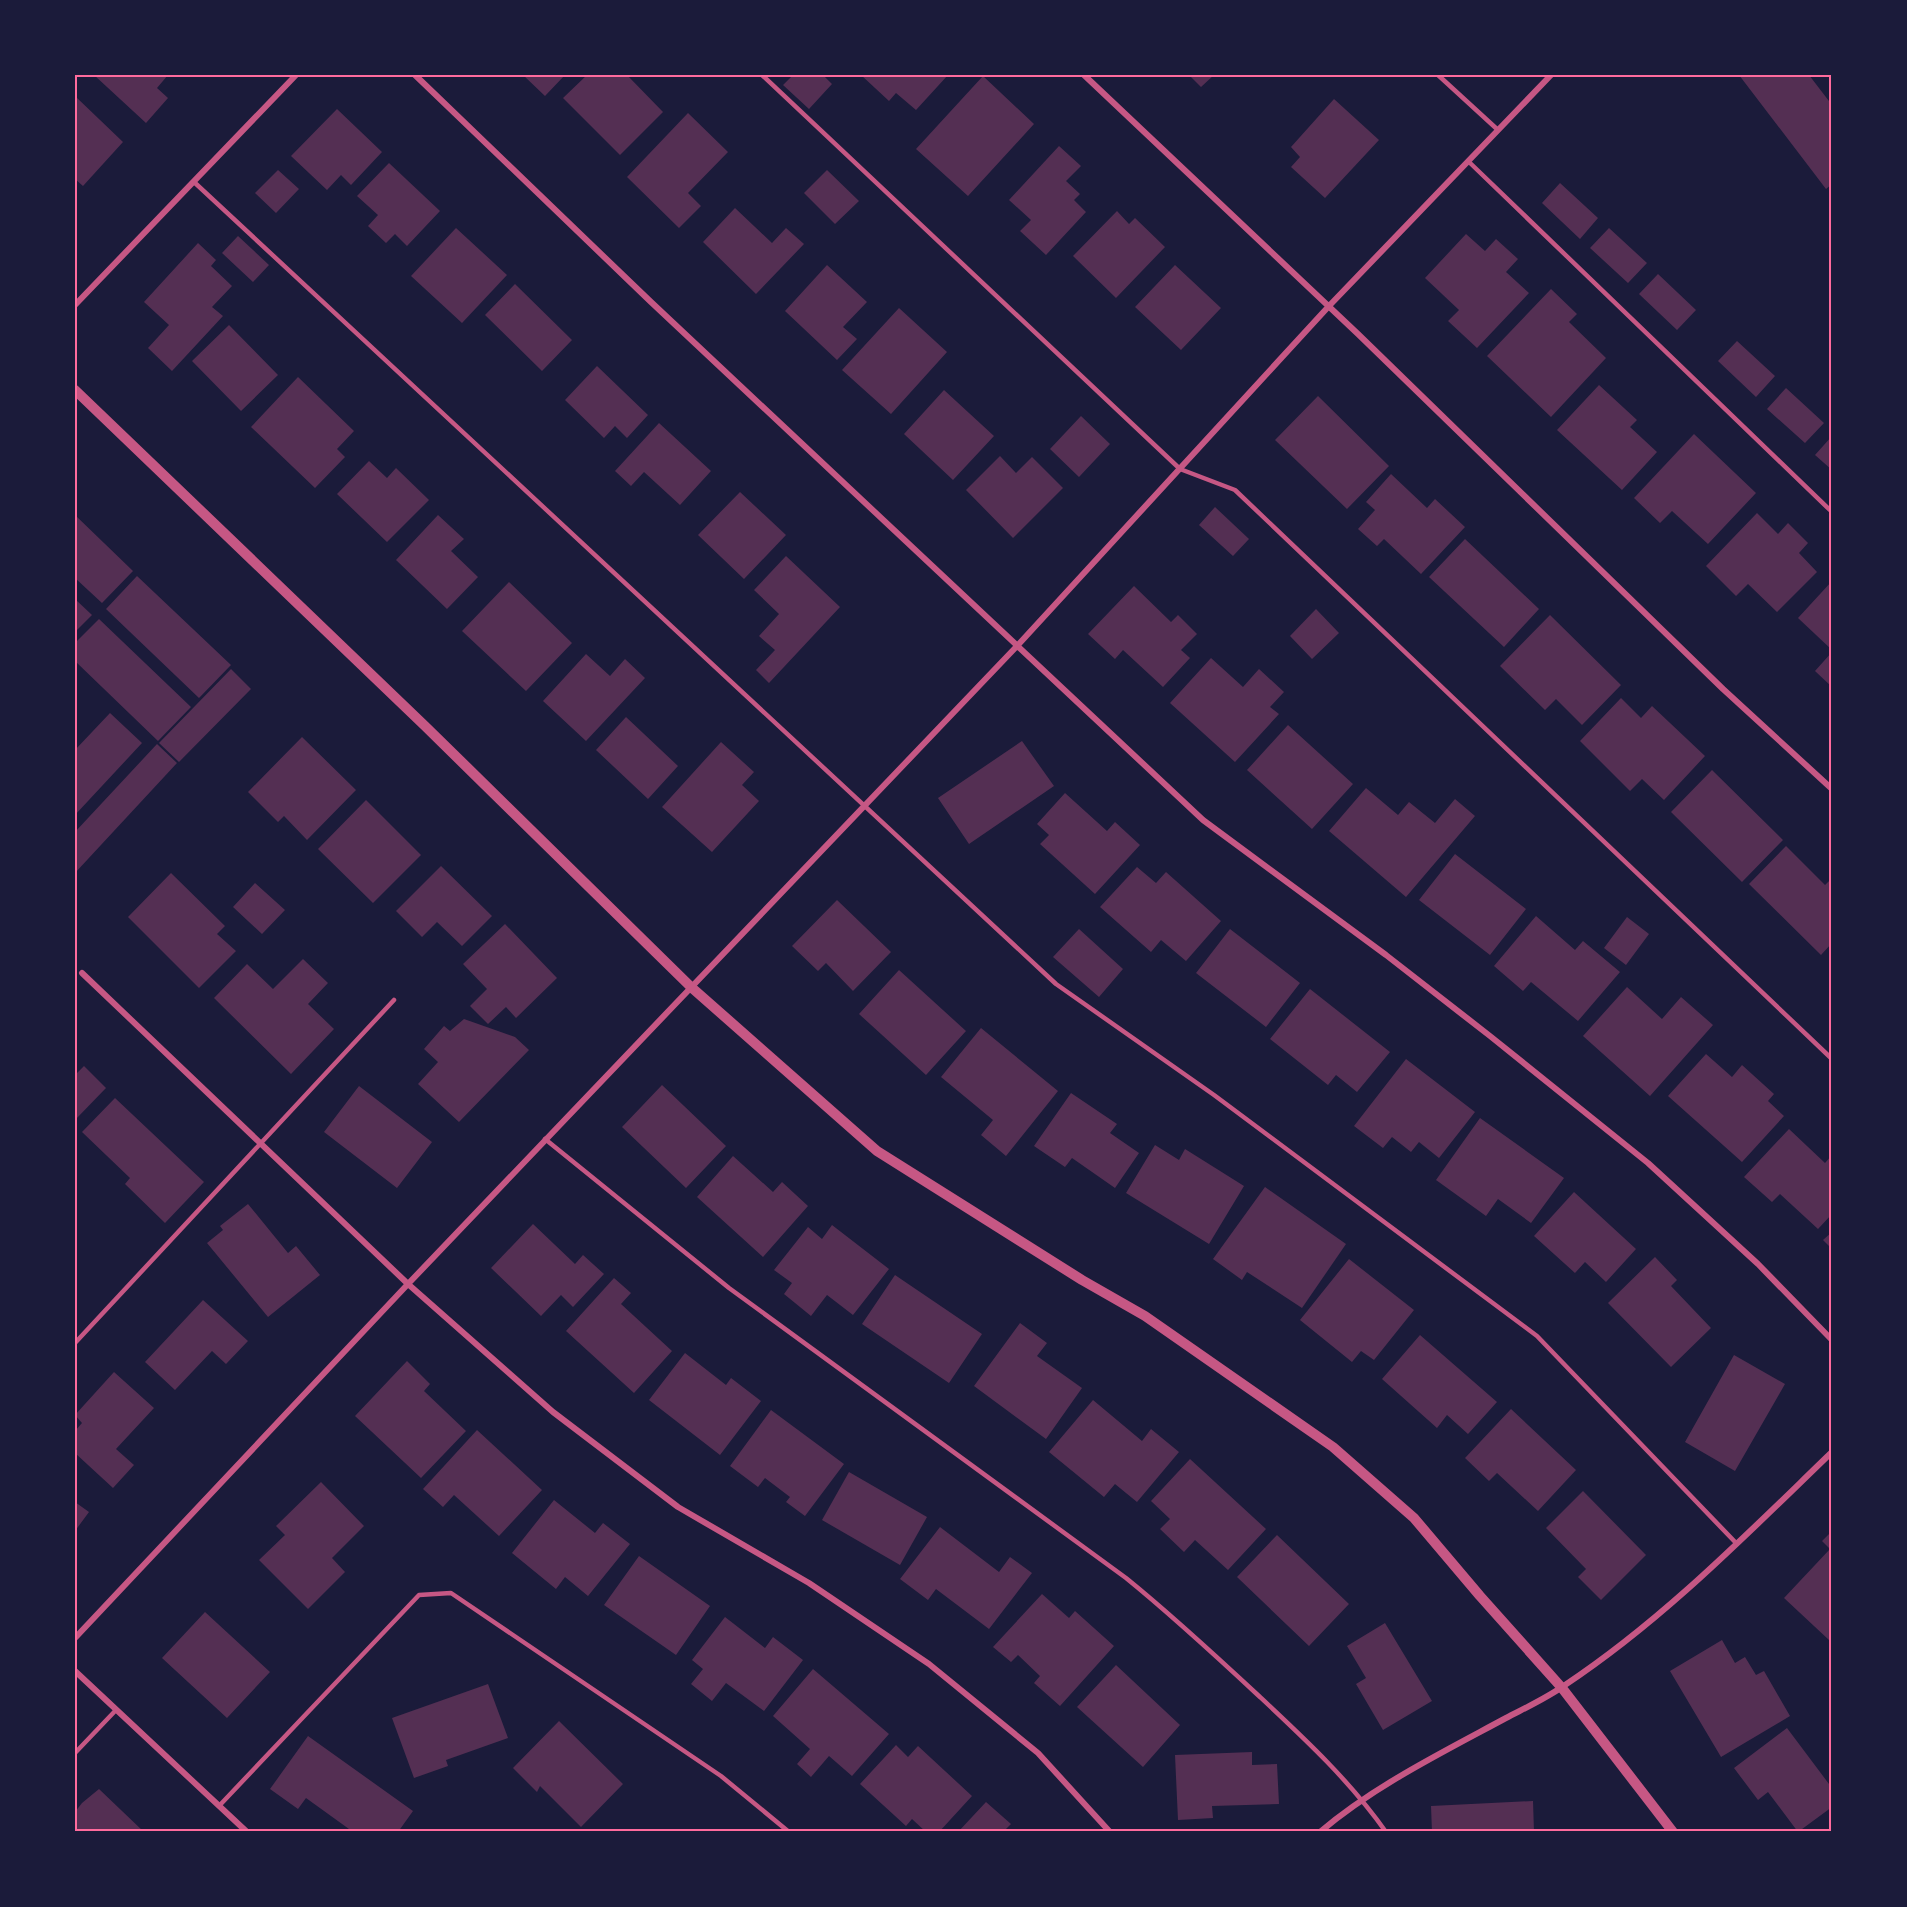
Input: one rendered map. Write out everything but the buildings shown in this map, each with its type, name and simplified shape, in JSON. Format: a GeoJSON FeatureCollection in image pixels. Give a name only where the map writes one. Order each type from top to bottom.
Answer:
{"type":"FeatureCollection","features":[{"type":"Feature","properties":{"kind":"street"},"geometry":{"type":"LineString","coordinates":[[75,305],[296,75]]}},
{"type":"Feature","properties":{"kind":"street"},"geometry":{"type":"LineString","coordinates":[[415,75],[651,302],[1203,820],[1386,955],[1648,1163],[1758,1264],[1832,1340]]}},
{"type":"Feature","properties":{"kind":"street"},"geometry":{"type":"LineString","coordinates":[[1084,75],[1329,306],[1724,689],[1832,789]]}},
{"type":"Feature","properties":{"kind":"street"},"geometry":{"type":"LineString","coordinates":[[75,1638],[408,1284],[1018,645],[1329,306],[1551,75]]}},
{"type":"Feature","properties":{"kind":"street"},"geometry":{"type":"LineString","coordinates":[[75,390],[330,632],[391,695],[691,987],[877,1151],[1082,1280],[1145,1316],[1333,1447],[1414,1518],[1562,1688],[1673,1832]]}},
{"type":"Feature","properties":{"kind":"street"},"geometry":{"type":"LineString","coordinates":[[82,973],[408,1284],[553,1412],[678,1507],[809,1583],[929,1664],[1038,1753],[1110,1832]]}},
{"type":"Feature","properties":{"kind":"street"},"geometry":{"type":"LineString","coordinates":[[1320,1832],[1364,1800],[1432,1758],[1562,1688],[1617,1650],[1737,1544],[1832,1452]]}},
{"type":"Feature","properties":{"kind":"street"},"geometry":{"type":"LineString","coordinates":[[75,1671],[247,1832]]}},
{"type":"Feature","properties":{"kind":"lane"},"geometry":{"type":"LineString","coordinates":[[762,75],[1180,469],[1235,490],[1832,1059]]}},
{"type":"Feature","properties":{"kind":"lane"},"geometry":{"type":"LineString","coordinates":[[1438,75],[1498,130]]}},
{"type":"Feature","properties":{"kind":"lane"},"geometry":{"type":"LineString","coordinates":[[1468,161],[1832,512]]}},
{"type":"Feature","properties":{"kind":"lane"},"geometry":{"type":"LineString","coordinates":[[194,182],[1056,984],[1214,1095],[1537,1336],[1737,1544]]}},
{"type":"Feature","properties":{"kind":"lane"},"geometry":{"type":"LineString","coordinates":[[75,1343],[394,1000]]}},
{"type":"Feature","properties":{"kind":"lane"},"geometry":{"type":"LineString","coordinates":[[545,1140],[729,1288],[1126,1578],[1175,1617],[1319,1752],[1364,1800],[1386,1832]]}},
{"type":"Feature","properties":{"kind":"lane"},"geometry":{"type":"LineString","coordinates":[[219,1806],[419,1595],[451,1593],[721,1776],[789,1832]]}},
{"type":"Feature","properties":{"kind":"lane"},"geometry":{"type":"LineString","coordinates":[[75,1753],[116,1710]]}}]}
